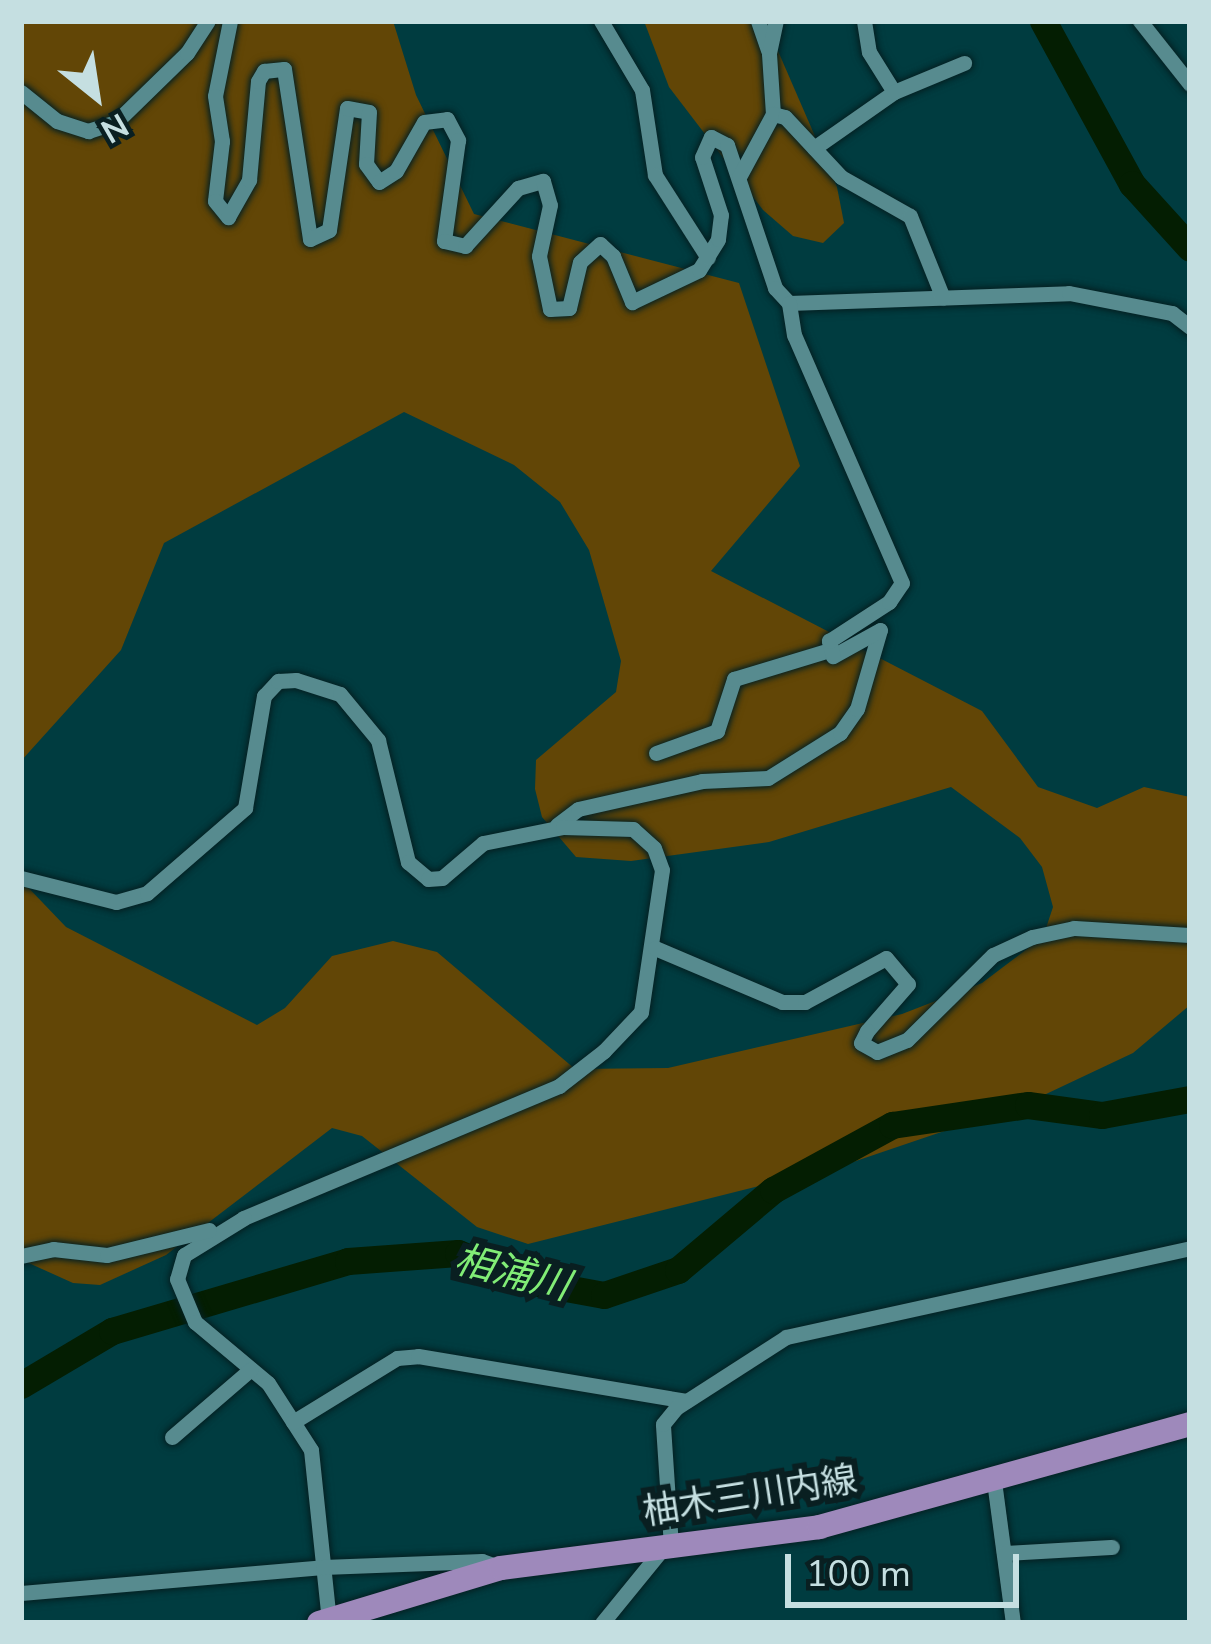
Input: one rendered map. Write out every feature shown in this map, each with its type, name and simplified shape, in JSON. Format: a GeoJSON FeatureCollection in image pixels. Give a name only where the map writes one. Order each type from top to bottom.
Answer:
{"type":"FeatureCollection","features":[{"type":"Feature","properties":{"kind":"main road","name":"柚木三川内線"},"geometry":{"type":"LineString","coordinates":[[324,1621],[501,1568],[819,1527],[1190,1424]]}},
{"type":"Feature","properties":{"kind":"street"},"geometry":{"type":"LineString","coordinates":[[21,92],[88,131],[116,122],[187,53],[208,21]]}},
{"type":"Feature","properties":{"kind":"street"},"geometry":{"type":"LineString","coordinates":[[230,21],[215,96],[222,141],[215,201],[228,217],[249,180],[258,81],[264,71],[284,69],[310,238],[328,230],[339,118],[358,104],[368,112],[366,164],[379,182],[396,171],[424,122],[447,118],[455,127],[441,231],[453,246],[465,246],[533,179],[550,188],[539,256],[550,309],[568,308],[580,262],[599,244],[613,256],[632,302],[708,258],[721,215],[703,157],[706,139],[728,145],[775,288],[790,303],[794,335],[902,583],[889,602],[839,631],[826,651],[734,679],[717,731],[656,753]]}},
{"type":"Feature","properties":{"kind":"street"},"geometry":{"type":"LineString","coordinates":[[601,21],[642,90],[656,175],[708,258]]}},
{"type":"Feature","properties":{"kind":"street"},"geometry":{"type":"LineString","coordinates":[[739,176],[773,114],[769,53],[758,21]]}},
{"type":"Feature","properties":{"kind":"street"},"geometry":{"type":"LineString","coordinates":[[769,53],[776,21]]}},
{"type":"Feature","properties":{"kind":"street"},"geometry":{"type":"LineString","coordinates":[[864,21],[869,52],[894,92]]}},
{"type":"Feature","properties":{"kind":"street"},"geometry":{"type":"LineString","coordinates":[[1140,21],[1190,84]]}},
{"type":"Feature","properties":{"kind":"street"},"geometry":{"type":"LineString","coordinates":[[814,148],[894,92],[964,64]]}},
{"type":"Feature","properties":{"kind":"street"},"geometry":{"type":"LineString","coordinates":[[773,114],[869,197],[910,216],[943,298]]}},
{"type":"Feature","properties":{"kind":"street"},"geometry":{"type":"LineString","coordinates":[[790,303],[1069,293],[1172,313],[1190,327]]}},
{"type":"Feature","properties":{"kind":"street"},"geometry":{"type":"LineString","coordinates":[[551,829],[578,808],[702,781],[768,778],[840,733],[857,709],[880,630],[833,656],[826,651]]}},
{"type":"Feature","properties":{"kind":"street"},"geometry":{"type":"LineString","coordinates":[[21,878],[64,883],[116,902],[147,893],[245,808],[264,696],[278,681],[340,694],[378,740],[408,862],[428,878],[442,878],[483,843],[600,822],[633,829],[654,848],[662,870],[655,948],[641,1012],[559,1086],[224,1228],[106,1255],[53,1249],[21,1256]]}},
{"type":"Feature","properties":{"kind":"street"},"geometry":{"type":"LineString","coordinates":[[655,948],[782,1003],[805,1002],[886,958],[908,984],[866,1030],[861,1042],[877,1052],[908,1040],[993,955],[1032,937],[1075,928],[1190,935]]}},
{"type":"Feature","properties":{"kind":"street"},"geometry":{"type":"LineString","coordinates":[[224,1228],[184,1255],[177,1279],[195,1322],[251,1370],[310,1450],[324,1621]]}},
{"type":"Feature","properties":{"kind":"street"},"geometry":{"type":"LineString","coordinates":[[607,1620],[668,1547],[663,1424],[686,1401],[786,1337],[1190,1248]]}},
{"type":"Feature","properties":{"kind":"street"},"geometry":{"type":"LineString","coordinates":[[293,1422],[397,1358],[418,1355],[686,1401]]}},
{"type":"Feature","properties":{"kind":"street"},"geometry":{"type":"LineString","coordinates":[[172,1437],[251,1370]]}},
{"type":"Feature","properties":{"kind":"street"},"geometry":{"type":"LineString","coordinates":[[994,1481],[1013,1623]]}},
{"type":"Feature","properties":{"kind":"street"},"geometry":{"type":"LineString","coordinates":[[1004,1553],[1112,1547]]}},
{"type":"Feature","properties":{"kind":"street"},"geometry":{"type":"LineString","coordinates":[[21,1593],[323,1567],[482,1561],[501,1568]]}},
{"type":"Feature","properties":{"kind":"shaded area"},"geometry":{"type":"Polygon","coordinates":[[[21,21],[393,21],[416,95],[474,214],[739,283],[800,466],[711,571],[982,711],[1038,787],[1097,808],[1144,787],[1190,797],[1190,1005],[1133,1053],[1027,1103],[850,1163],[528,1244],[477,1227],[362,1136],[332,1128],[166,1255],[100,1285],[73,1283],[22,1260],[21,880],[66,927],[257,1025],[285,1008],[332,956],[393,941],[437,952],[575,1069],[668,1068],[902,1014],[982,983],[1043,937],[1053,907],[1042,867],[1020,838],[951,787],[769,842],[631,861],[576,857],[542,817],[535,789],[536,760],[616,692],[621,661],[589,550],[560,502],[514,465],[404,412],[164,543],[121,650],[21,761],[21,21]]]}},
{"type":"Feature","properties":{"kind":"shaded area"},"geometry":{"type":"Polygon","coordinates":[[[644,21],[765,21],[837,187],[844,223],[823,243],[793,236],[763,210],[669,87],[644,21]]]}},
{"type":"Feature","properties":{"kind":"waterway"},"geometry":{"type":"LineString","coordinates":[[1043,21],[1132,184],[1190,248]]}},
{"type":"Feature","properties":{"kind":"waterway","name":"相浦川"},"geometry":{"type":"LineString","coordinates":[[21,1385],[112,1331],[348,1261],[458,1253],[533,1282],[604,1295],[678,1270],[773,1190],[892,1125],[1028,1105],[1102,1115],[1190,1099]]}}]}
